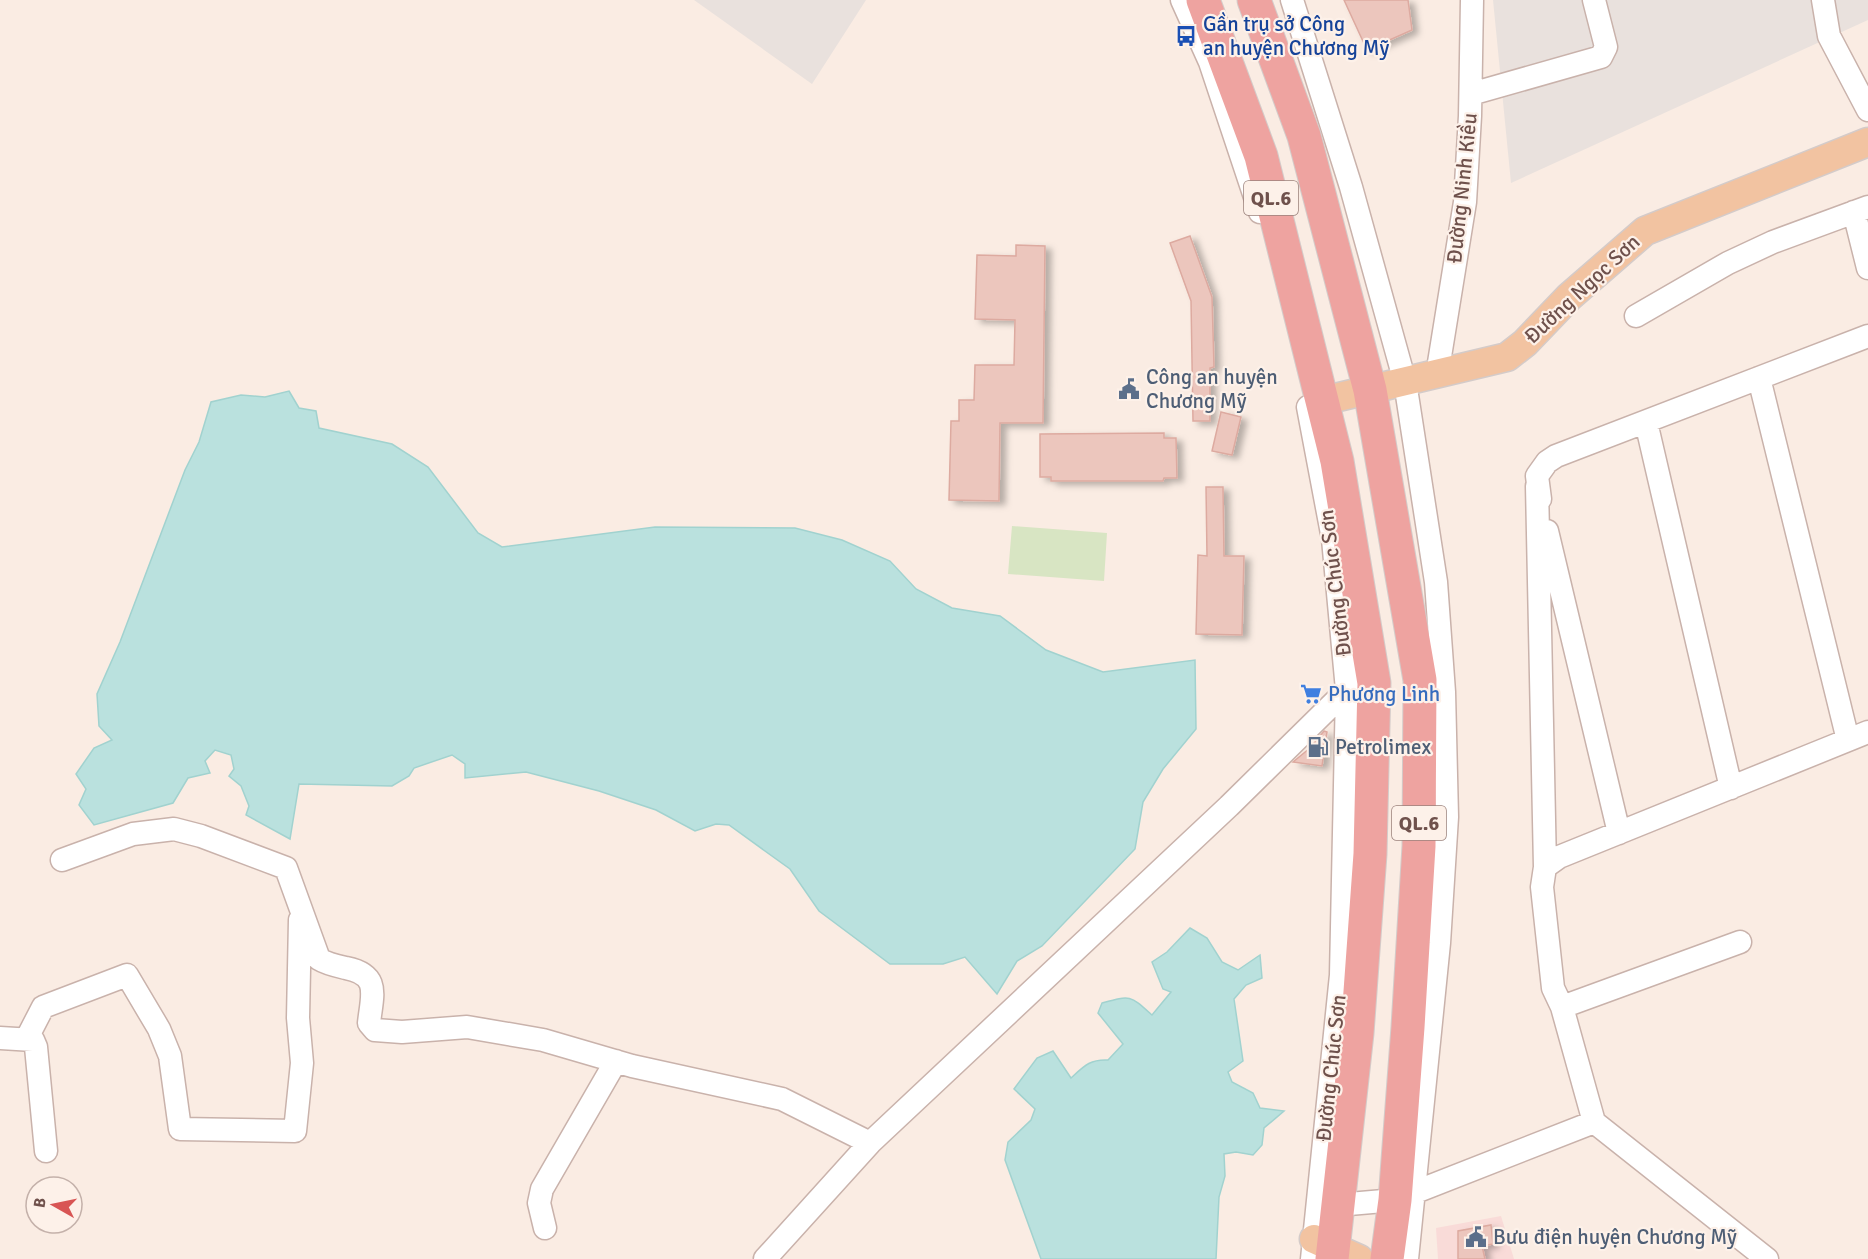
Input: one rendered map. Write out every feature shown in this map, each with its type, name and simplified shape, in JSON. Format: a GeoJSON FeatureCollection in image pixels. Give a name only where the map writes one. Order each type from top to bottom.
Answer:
{"type":"FeatureCollection","features":[{"type":"Feature","properties":{"kind":"highway","name":"Đường Chúc Sơn"},"geometry":{"type":"LineString","coordinates":[[1203,0],[1261,156],[1337,461],[1374,683],[1370,854],[1357,1033],[1328,1206],[1330,1253]]}},
{"type":"Feature","properties":{"kind":"highway","name":"QL.6"},"geometry":{"type":"LineString","coordinates":[[1254,0],[1304,136],[1370,390],[1420,680],[1419,846],[1405,1196],[1387,1259]]}},
{"type":"Feature","properties":{"kind":"main road","name":"Đường Ngọc Sơn"},"geometry":{"type":"LineString","coordinates":[[1322,401],[1437,375],[1514,353],[1569,297],[1638,236],[1654,225],[1868,141]]}},
{"type":"Feature","properties":{"kind":"street","name":"Đường Chúc Sơn"},"geometry":{"type":"LineString","coordinates":[[1182,0],[1210,63],[1289,305],[1333,539],[1347,690],[1341,975],[1328,1206]]}},
{"type":"Feature","properties":{"kind":"street"},"geometry":{"type":"LineString","coordinates":[[1292,0],[1352,187],[1405,382],[1436,582],[1444,692],[1447,817],[1439,943],[1405,1196],[1407,1259]]}},
{"type":"Feature","properties":{"kind":"street","name":"Đường Ninh Kiều"},"geometry":{"type":"LineString","coordinates":[[1437,375],[1465,202],[1471,94],[1472,0]]}},
{"type":"Feature","properties":{"kind":"street"},"geometry":{"type":"LineString","coordinates":[[1471,94],[1601,57],[1606,46],[1594,0]]}},
{"type":"Feature","properties":{"kind":"street"},"geometry":{"type":"LineString","coordinates":[[1823,0],[1829,36],[1868,110]]}},
{"type":"Feature","properties":{"kind":"street"},"geometry":{"type":"LineString","coordinates":[[1636,316],[1682,288],[1746,254],[1861,209],[1868,267]]}},
{"type":"Feature","properties":{"kind":"street"},"geometry":{"type":"LineString","coordinates":[[1767,1259],[1594,1122],[1562,1007],[1553,988],[1542,887],[1545,867],[1537,486],[1542,468],[1556,456],[1868,336]]}},
{"type":"Feature","properties":{"kind":"street"},"geometry":{"type":"LineString","coordinates":[[1545,867],[1559,857],[1858,736],[1760,378]]}},
{"type":"Feature","properties":{"kind":"street"},"geometry":{"type":"LineString","coordinates":[[1646,422],[1731,788]]}},
{"type":"Feature","properties":{"kind":"street"},"geometry":{"type":"LineString","coordinates":[[1537,486],[1619,832]]}},
{"type":"Feature","properties":{"kind":"street"},"geometry":{"type":"LineString","coordinates":[[765,1259],[870,1143],[1228,806],[1371,667]]}},
{"type":"Feature","properties":{"kind":"street"},"geometry":{"type":"LineString","coordinates":[[62,860],[133,834],[174,830],[201,836],[284,867],[290,875],[320,959],[361,972],[370,980],[373,989],[369,1023],[375,1030],[402,1032],[467,1027],[543,1040],[616,1061],[782,1100],[870,1143]]}},
{"type":"Feature","properties":{"kind":"street"},"geometry":{"type":"LineString","coordinates":[[27,1038],[42,1006],[127,975],[159,1029],[170,1056],[180,1129],[295,1131],[302,1063],[298,1017],[300,903]]}},
{"type":"Feature","properties":{"kind":"street"},"geometry":{"type":"LineString","coordinates":[[1562,1007],[1740,942]]}},
{"type":"Feature","properties":{"kind":"street"},"geometry":{"type":"LineString","coordinates":[[0,1038],[27,1038],[33,1040],[36,1047],[46,1151]]}},
{"type":"Feature","properties":{"kind":"street"},"geometry":{"type":"LineString","coordinates":[[545,1228],[539,1203],[542,1189],[616,1061]]}},
{"type":"Feature","properties":{"kind":"street"},"geometry":{"type":"LineString","coordinates":[[1328,1206],[1405,1196],[1594,1122]]}},
{"type":"Feature","properties":{"kind":"shaded area"},"geometry":{"type":"Polygon","coordinates":[[[694,0],[866,0],[812,84],[694,0]]]}},
{"type":"Feature","properties":{"kind":"shaded area"},"geometry":{"type":"Polygon","coordinates":[[[1493,0],[1868,0],[1868,20],[1511,183],[1493,0]]]}},
{"type":"Feature","properties":{"kind":"shaded area"},"geometry":{"type":"Polygon","coordinates":[[[1501,1216],[1514,1259],[1438,1259],[1436,1228],[1501,1216]]]}},
{"type":"Feature","properties":{"kind":"green space"},"geometry":{"type":"Polygon","coordinates":[[[1012,526],[1107,533],[1104,581],[1008,574],[1012,526]]]}},
{"type":"Feature","properties":{"kind":"water"},"geometry":{"type":"Polygon","coordinates":[[[289,391],[299,408],[316,411],[319,428],[392,444],[428,467],[478,533],[502,547],[655,527],[795,528],[842,540],[890,561],[916,589],[952,608],[1000,616],[1046,650],[1103,672],[1195,660],[1196,729],[1163,769],[1143,802],[1135,849],[1042,946],[1017,961],[997,994],[965,957],[943,964],[890,964],[819,911],[790,869],[729,825],[716,824],[695,831],[656,810],[599,791],[526,772],[465,778],[465,764],[452,755],[414,768],[409,776],[392,786],[299,784],[290,839],[246,815],[249,806],[241,786],[229,776],[234,769],[231,755],[215,750],[205,761],[210,773],[188,778],[173,803],[94,825],[79,805],[86,789],[76,774],[94,748],[112,740],[99,726],[97,694],[120,642],[185,470],[199,442],[211,402],[241,395],[265,397],[289,391]]]}},
{"type":"Feature","properties":{"kind":"water"},"geometry":{"type":"Polygon","coordinates":[[[1190,928],[1207,938],[1222,962],[1238,970],[1260,955],[1262,978],[1246,985],[1234,999],[1243,1061],[1228,1072],[1232,1082],[1253,1093],[1260,1108],[1284,1111],[1264,1128],[1262,1145],[1253,1155],[1236,1152],[1224,1154],[1225,1176],[1219,1197],[1216,1259],[1041,1259],[1005,1160],[1008,1142],[1031,1120],[1035,1109],[1014,1089],[1037,1058],[1053,1051],[1071,1078],[1088,1064],[1108,1060],[1123,1044],[1098,1013],[1102,1003],[1130,998],[1152,1015],[1171,992],[1163,989],[1152,962],[1167,952],[1190,928]]]}},
{"type":"Feature","properties":{"kind":"building"},"geometry":{"type":"Polygon","coordinates":[[[1344,0],[1408,0],[1412,30],[1367,50],[1344,0]]]}},
{"type":"Feature","properties":{"kind":"building"},"geometry":{"type":"Polygon","coordinates":[[[1190,236],[1212,297],[1214,367],[1210,368],[1210,421],[1193,421],[1191,301],[1170,243],[1190,236]]]}},
{"type":"Feature","properties":{"kind":"building"},"geometry":{"type":"Polygon","coordinates":[[[1016,245],[1045,246],[1043,423],[1000,423],[999,501],[949,500],[951,421],[959,421],[959,400],[974,400],[975,365],[1014,365],[1015,320],[975,319],[977,255],[1016,256],[1016,245]]]}},
{"type":"Feature","properties":{"kind":"building"},"geometry":{"type":"Polygon","coordinates":[[[1221,412],[1241,417],[1232,455],[1212,451],[1221,412]]]}},
{"type":"Feature","properties":{"kind":"building"},"geometry":{"type":"Polygon","coordinates":[[[1164,433],[1164,438],[1176,438],[1177,478],[1164,478],[1163,481],[1051,481],[1051,477],[1040,477],[1040,434],[1164,433]]]}},
{"type":"Feature","properties":{"kind":"building"},"geometry":{"type":"Polygon","coordinates":[[[1206,487],[1223,487],[1224,556],[1244,556],[1242,635],[1196,634],[1198,555],[1207,556],[1206,487]]]}},
{"type":"Feature","properties":{"kind":"building","name":"Petrolimex"},"geometry":{"type":"Polygon","coordinates":[[[1324,731],[1327,732],[1322,766],[1293,762],[1310,748],[1324,731]]]}},
{"type":"Feature","properties":{"kind":"building","name":"Bưu điện huyện Chương Mỹ"},"geometry":{"type":"Polygon","coordinates":[[[1491,1225],[1493,1244],[1482,1246],[1485,1259],[1458,1259],[1458,1231],[1491,1225]]]}},
{"type":"Feature","properties":{"kind":"place","name":"Gần trụ sở Công an huyện Chương Mỹ"},"geometry":{"type":"Point","coordinates":[1186,36]}},
{"type":"Feature","properties":{"kind":"place","name":"Công an huyện Chương Mỹ"},"geometry":{"type":"Point","coordinates":[1129,389]}},
{"type":"Feature","properties":{"kind":"place","name":"Phương Linh"},"geometry":{"type":"Point","coordinates":[1311,694]}},
{"type":"Feature","properties":{"kind":"place","name":"Petrolimex"},"geometry":{"type":"Point","coordinates":[1318,747]}},
{"type":"Feature","properties":{"kind":"place","name":"Bưu điện huyện Chương Mỹ"},"geometry":{"type":"Point","coordinates":[1476,1237]}}]}
